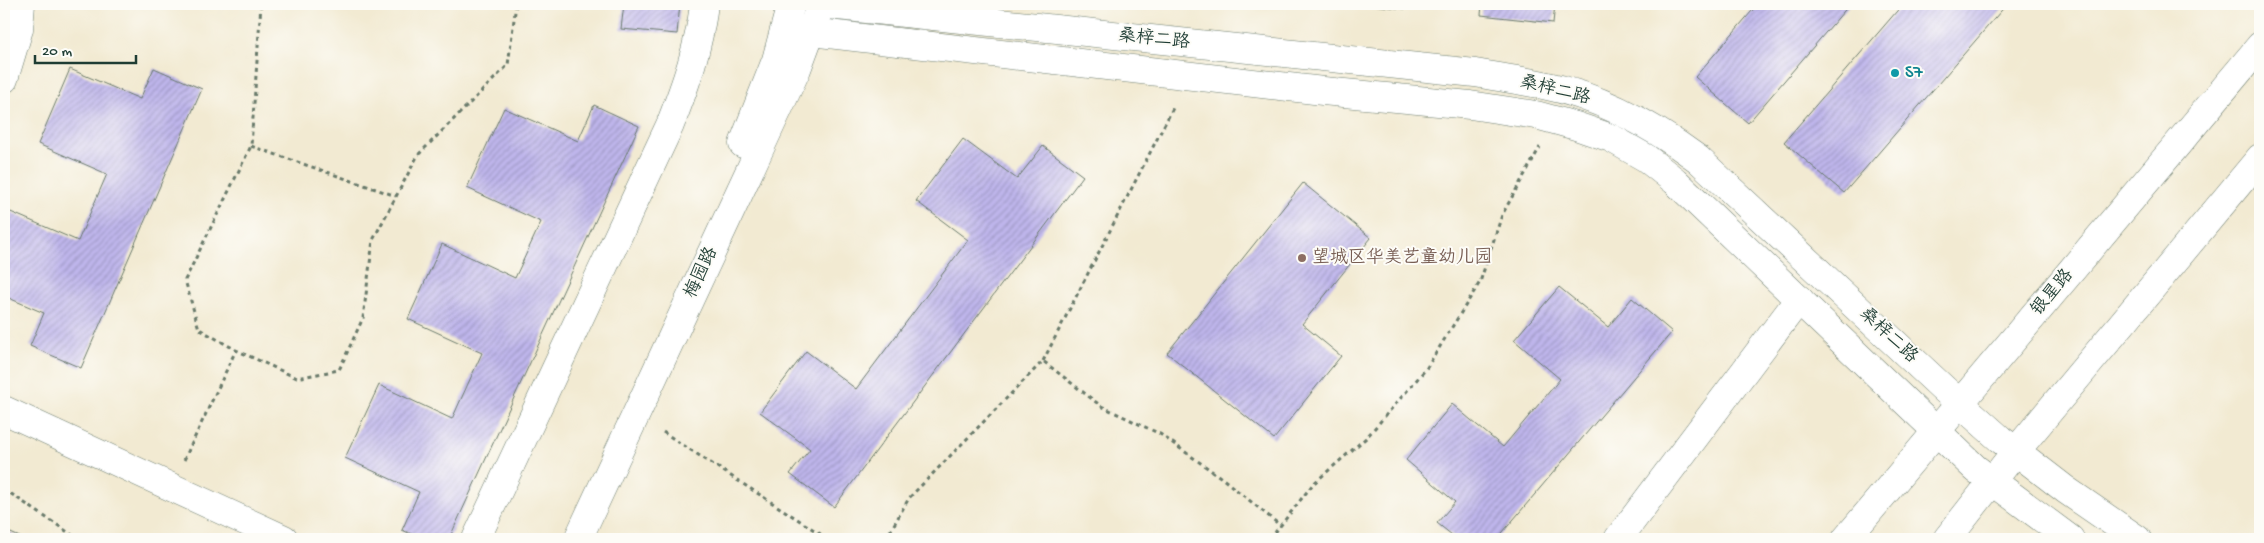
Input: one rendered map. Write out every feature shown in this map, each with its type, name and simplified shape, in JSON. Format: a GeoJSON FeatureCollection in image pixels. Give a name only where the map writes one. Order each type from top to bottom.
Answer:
{"type":"FeatureCollection","features":[{"type":"Feature","properties":{"kind":"street"},"geometry":{"type":"LineString","coordinates":[[4,79],[19,28],[21,4]]}},
{"type":"Feature","properties":{"kind":"street"},"geometry":{"type":"LineString","coordinates":[[476,539],[670,125],[687,83],[700,36],[704,4]]}},
{"type":"Feature","properties":{"kind":"street","name":"梅园路"},"geometry":{"type":"LineString","coordinates":[[560,539],[749,131],[776,60],[796,22],[820,4]]}},
{"type":"Feature","properties":{"kind":"street","name":"桑梓二路"},"geometry":{"type":"LineString","coordinates":[[820,4],[1474,74],[1544,85],[1592,99],[1664,134],[1698,159],[1960,403],[2016,451],[2066,490],[2137,539]]}},
{"type":"Feature","properties":{"kind":"street","name":"梅园路"},"geometry":{"type":"LineString","coordinates":[[578,539],[797,69],[796,22]]}},
{"type":"Feature","properties":{"kind":"street","name":"桑梓二路"},"geometry":{"type":"LineString","coordinates":[[796,22],[1190,76],[1470,105],[1536,115],[1611,138],[1646,158],[1675,181],[1976,469],[2070,539]]}},
{"type":"Feature","properties":{"kind":"street","name":"银星路"},"geometry":{"type":"LineString","coordinates":[[1846,539],[2260,46]]}},
{"type":"Feature","properties":{"kind":"street"},"geometry":{"type":"LineString","coordinates":[[1947,539],[1992,480],[2260,158]]}},
{"type":"Feature","properties":{"kind":"street"},"geometry":{"type":"LineString","coordinates":[[1618,539],[1799,299]]}},
{"type":"Feature","properties":{"kind":"street"},"geometry":{"type":"LineString","coordinates":[[4,410],[284,539]]}},
{"type":"Feature","properties":{"kind":"path"},"geometry":{"type":"LineString","coordinates":[[261,4],[251,146],[184,280],[199,329],[236,350],[297,378],[339,370],[363,318],[373,240],[418,155],[508,65],[516,4]]}},
{"type":"Feature","properties":{"kind":"path"},"geometry":{"type":"LineString","coordinates":[[886,539],[909,498],[1043,361],[1190,76]]}},
{"type":"Feature","properties":{"kind":"path"},"geometry":{"type":"LineString","coordinates":[[1270,539],[1313,484],[1366,438],[1426,369],[1480,282],[1502,215],[1554,120]]}},
{"type":"Feature","properties":{"kind":"path"},"geometry":{"type":"LineString","coordinates":[[251,146],[396,196]]}},
{"type":"Feature","properties":{"kind":"path"},"geometry":{"type":"LineString","coordinates":[[171,487],[236,350]]}},
{"type":"Feature","properties":{"kind":"path"},"geometry":{"type":"LineString","coordinates":[[1043,361],[1101,406],[1160,434],[1222,479],[1281,526]]}},
{"type":"Feature","properties":{"kind":"path"},"geometry":{"type":"LineString","coordinates":[[636,414],[828,539]]}},
{"type":"Feature","properties":{"kind":"path"},"geometry":{"type":"LineString","coordinates":[[4,490],[72,535],[73,539]]}},
{"type":"Feature","properties":{"kind":"building"},"geometry":{"type":"Polygon","coordinates":[[[624,4],[680,4],[677,34],[621,29],[624,4]]]}},
{"type":"Feature","properties":{"kind":"building"},"geometry":{"type":"Polygon","coordinates":[[[1364,4],[1406,4],[1405,9],[1364,4]]]}},
{"type":"Feature","properties":{"kind":"building"},"geometry":{"type":"Polygon","coordinates":[[[1482,4],[1555,4],[1553,23],[1481,15],[1482,4]]]}},
{"type":"Feature","properties":{"kind":"building"},"geometry":{"type":"Polygon","coordinates":[[[1758,4],[1850,4],[1748,123],[1695,77],[1758,4]]]}},
{"type":"Feature","properties":{"kind":"building","name":"S7"},"geometry":{"type":"Polygon","coordinates":[[[1903,4],[2007,4],[1844,193],[1784,142],[1903,4]]]}},
{"type":"Feature","properties":{"kind":"building"},"geometry":{"type":"Polygon","coordinates":[[[154,68],[202,89],[81,368],[30,346],[44,313],[4,296],[4,214],[6,210],[78,241],[107,174],[38,144],[70,69],[140,99],[154,68]]]}},
{"type":"Feature","properties":{"kind":"building"},"geometry":{"type":"Polygon","coordinates":[[[594,105],[639,126],[449,539],[423,539],[402,530],[419,492],[345,458],[379,385],[452,419],[482,353],[408,319],[442,244],[515,278],[541,222],[467,188],[504,108],[578,141],[594,105]]]}},
{"type":"Feature","properties":{"kind":"building"},"geometry":{"type":"Polygon","coordinates":[[[963,139],[1017,179],[1043,146],[1083,176],[834,507],[790,474],[810,449],[760,412],[806,351],[856,389],[968,240],[916,201],[963,139]]]}},
{"type":"Feature","properties":{"kind":"building"},"geometry":{"type":"Polygon","coordinates":[[[1303,183],[1371,238],[1302,324],[1341,356],[1274,439],[1167,353],[1303,183]]]}},
{"type":"Feature","properties":{"kind":"building"},"geometry":{"type":"Polygon","coordinates":[[[1559,287],[1608,327],[1632,298],[1672,332],[1497,539],[1457,539],[1437,523],[1455,502],[1406,460],[1452,404],[1503,447],[1560,379],[1514,340],[1559,287]]]}},
{"type":"Feature","properties":{"kind":"building"},"geometry":{"type":"Polygon","coordinates":[[[4,530],[24,539],[4,539],[4,530]]]}},
{"type":"Feature","properties":{"kind":"place","name":"S7"},"geometry":{"type":"Point","coordinates":[1895,73]}},
{"type":"Feature","properties":{"kind":"place","name":"望城区华美艺童幼儿园"},"geometry":{"type":"Point","coordinates":[1302,258]}}]}
